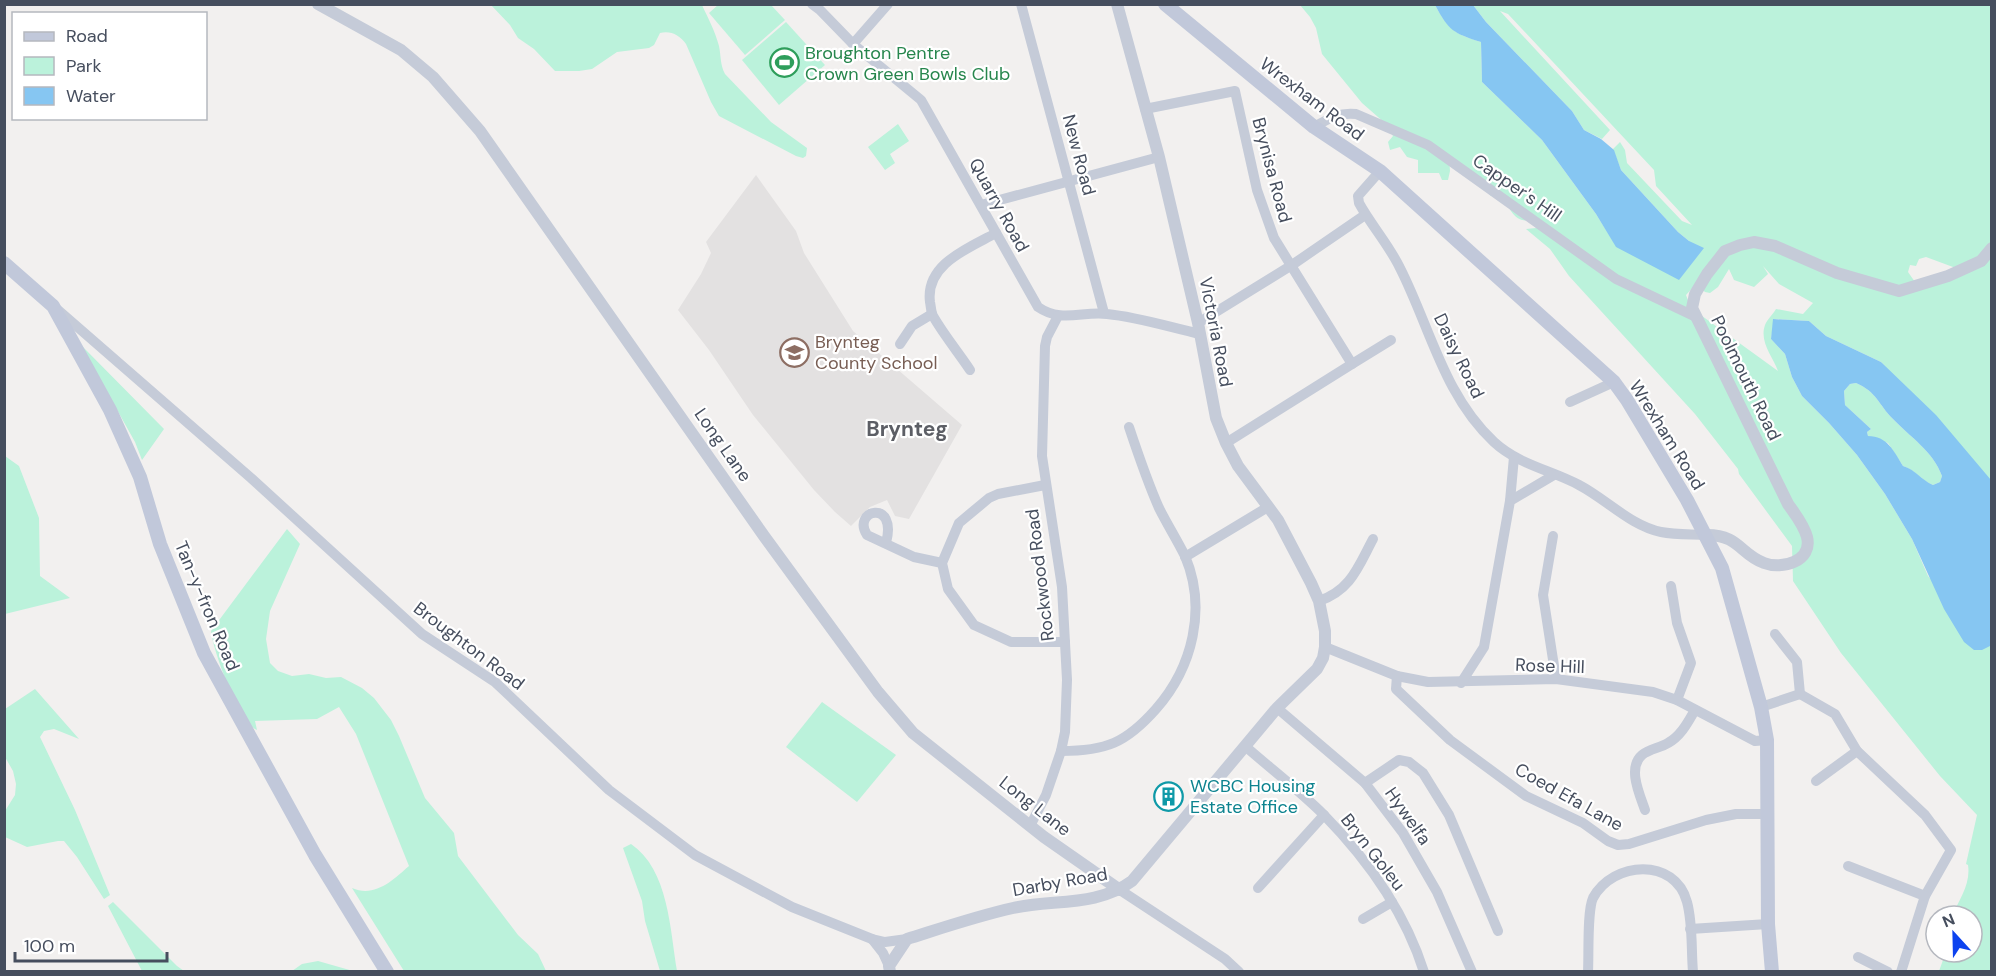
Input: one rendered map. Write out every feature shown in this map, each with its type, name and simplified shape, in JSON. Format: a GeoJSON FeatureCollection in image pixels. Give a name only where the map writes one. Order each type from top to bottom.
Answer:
{"type":"FeatureCollection","features":[{"type":"Feature","properties":{"kind":"main road","name":"Wrexham Road"},"geometry":{"type":"LineString","coordinates":[[1166,4],[1314,127],[1380,171],[1614,382],[1627,400],[1707,535],[1722,568],[1761,707],[1767,740],[1768,924],[1772,972]]}},
{"type":"Feature","properties":{"kind":"main road"},"geometry":{"type":"LineString","coordinates":[[4,263],[53,306]]}},
{"type":"Feature","properties":{"kind":"main road","name":"Tan-y-fron Road"},"geometry":{"type":"LineString","coordinates":[[53,306],[110,410],[140,477],[160,544],[204,653],[315,855],[387,972]]}},
{"type":"Feature","properties":{"kind":"street","name":"Long Lane"},"geometry":{"type":"LineString","coordinates":[[318,4],[400,50],[433,77],[480,130],[771,545],[878,692],[913,733],[1076,861],[1120,890]]}},
{"type":"Feature","properties":{"kind":"street","name":"Quarry Road"},"geometry":{"type":"LineString","coordinates":[[812,4],[853,44],[921,100],[1033,300],[1047,313],[1058,316]]}},
{"type":"Feature","properties":{"kind":"street"},"geometry":{"type":"LineString","coordinates":[[853,44],[888,4]]}},
{"type":"Feature","properties":{"kind":"street","name":"New Road"},"geometry":{"type":"LineString","coordinates":[[1021,4],[1104,314]]}},
{"type":"Feature","properties":{"kind":"street","name":"Victoria Road"},"geometry":{"type":"LineString","coordinates":[[1117,4],[1159,157],[1199,329],[1210,395],[1226,443],[1238,466],[1278,520],[1311,583],[1319,602],[1325,631],[1325,647]]}},
{"type":"Feature","properties":{"kind":"street","name":"Brynisa Road"},"geometry":{"type":"LineString","coordinates":[[1145,109],[1235,91],[1257,190],[1274,238],[1352,364]]}},
{"type":"Feature","properties":{"kind":"street","name":"Capper's Hill"},"geometry":{"type":"LineString","coordinates":[[1314,127],[1333,116],[1345,113],[1356,114],[1428,145],[1616,279],[1696,317]]}},
{"type":"Feature","properties":{"kind":"street"},"geometry":{"type":"LineString","coordinates":[[981,205],[1159,157]]}},
{"type":"Feature","properties":{"kind":"street"},"geometry":{"type":"LineString","coordinates":[[1058,316],[1104,314],[1199,329],[1365,215],[1358,195],[1380,171]]}},
{"type":"Feature","properties":{"kind":"street","name":"Daisy Road"},"geometry":{"type":"LineString","coordinates":[[1365,215],[1399,266],[1458,398],[1471,417],[1495,443],[1514,457],[1576,483],[1633,520],[1652,529],[1662,532],[1707,535]]}},
{"type":"Feature","properties":{"kind":"street"},"geometry":{"type":"LineString","coordinates":[[970,370],[932,314],[930,297],[932,283],[940,268],[951,258],[996,233]]}},
{"type":"Feature","properties":{"kind":"street","name":"Poolmouth Road"},"geometry":{"type":"LineString","coordinates":[[1707,535],[1724,536],[1766,564],[1790,564],[1805,554],[1808,545],[1804,530],[1788,504],[1692,308],[1695,294],[1725,251],[1754,242],[1775,246],[1837,273],[1899,291],[1948,276],[1981,261],[1992,248]]}},
{"type":"Feature","properties":{"kind":"street","name":"Broughton Road"},"geometry":{"type":"LineString","coordinates":[[53,306],[251,478],[422,634],[495,682],[609,790],[695,855],[792,907],[872,939],[885,942],[907,939]]}},
{"type":"Feature","properties":{"kind":"street"},"geometry":{"type":"LineString","coordinates":[[900,344],[912,326],[932,314]]}},
{"type":"Feature","properties":{"kind":"street","name":"Rockwood Road"},"geometry":{"type":"LineString","coordinates":[[1030,826],[1047,795],[1061,751],[1065,722],[1067,680],[1062,587],[1045,485],[1042,436],[1047,337],[1058,316]]}},
{"type":"Feature","properties":{"kind":"street"},"geometry":{"type":"LineString","coordinates":[[1226,443],[1391,340]]}},
{"type":"Feature","properties":{"kind":"street"},"geometry":{"type":"LineString","coordinates":[[1570,402],[1614,382]]}},
{"type":"Feature","properties":{"kind":"street"},"geometry":{"type":"LineString","coordinates":[[1061,751],[1085,751],[1116,744],[1143,724],[1168,695],[1187,658],[1197,620],[1196,594],[1185,557],[1155,498],[1129,427]]}},
{"type":"Feature","properties":{"kind":"street"},"geometry":{"type":"LineString","coordinates":[[1461,683],[1484,647],[1510,501],[1514,457]]}},
{"type":"Feature","properties":{"kind":"street"},"geometry":{"type":"LineString","coordinates":[[1510,501],[1554,475]]}},
{"type":"Feature","properties":{"kind":"street"},"geometry":{"type":"LineString","coordinates":[[1045,485],[998,494],[989,498],[959,523],[942,562],[948,589],[974,625],[1011,642],[1065,642]]}},
{"type":"Feature","properties":{"kind":"street"},"geometry":{"type":"LineString","coordinates":[[1185,557],[1268,507]]}},
{"type":"Feature","properties":{"kind":"street"},"geometry":{"type":"LineString","coordinates":[[1553,536],[1543,595],[1556,679]]}},
{"type":"Feature","properties":{"kind":"street"},"geometry":{"type":"LineString","coordinates":[[1319,602],[1335,596],[1351,581],[1373,539]]}},
{"type":"Feature","properties":{"kind":"street"},"geometry":{"type":"LineString","coordinates":[[886,543],[914,557],[942,562]]}},
{"type":"Feature","properties":{"kind":"street"},"geometry":{"type":"LineString","coordinates":[[1671,586],[1677,622],[1691,663],[1677,700]]}},
{"type":"Feature","properties":{"kind":"street"},"geometry":{"type":"LineString","coordinates":[[1775,634],[1797,662],[1800,694]]}},
{"type":"Feature","properties":{"kind":"street","name":"Rose Hill"},"geometry":{"type":"LineString","coordinates":[[1325,647],[1397,676],[1428,682],[1556,679],[1653,692],[1677,700],[1755,741],[1767,740]]}},
{"type":"Feature","properties":{"kind":"street","name":"Darby Road"},"geometry":{"type":"LineString","coordinates":[[907,939],[1008,909],[1093,898],[1120,890],[1140,874],[1277,708],[1317,669],[1323,658],[1325,647]]}},
{"type":"Feature","properties":{"kind":"street","name":"Coed Efa Lane"},"geometry":{"type":"LineString","coordinates":[[1397,676],[1396,689],[1450,740],[1526,796],[1575,819],[1618,845],[1629,844],[1706,820],[1736,814],[1768,814]]}},
{"type":"Feature","properties":{"kind":"street"},"geometry":{"type":"LineString","coordinates":[[1761,707],[1800,694],[1836,714],[1857,751],[1925,815],[1951,850],[1925,896],[1901,972]]}},
{"type":"Feature","properties":{"kind":"street","name":"Hywelfa"},"geometry":{"type":"LineString","coordinates":[[1277,708],[1365,783],[1403,833],[1437,892],[1472,972]]}},
{"type":"Feature","properties":{"kind":"street"},"geometry":{"type":"LineString","coordinates":[[1645,810],[1635,775],[1637,762],[1641,755],[1669,743],[1680,733],[1695,710]]}},
{"type":"Feature","properties":{"kind":"street","name":"Bryn Goleu"},"geometry":{"type":"LineString","coordinates":[[1245,746],[1324,815],[1365,863],[1411,935],[1424,972]]}},
{"type":"Feature","properties":{"kind":"street"},"geometry":{"type":"LineString","coordinates":[[1816,781],[1857,751]]}},
{"type":"Feature","properties":{"kind":"street"},"geometry":{"type":"LineString","coordinates":[[1365,783],[1399,760],[1409,762],[1423,773],[1449,815],[1498,932]]}},
{"type":"Feature","properties":{"kind":"street"},"geometry":{"type":"LineString","coordinates":[[1258,888],[1324,815]]}},
{"type":"Feature","properties":{"kind":"street"},"geometry":{"type":"LineString","coordinates":[[1848,866],[1925,896]]}},
{"type":"Feature","properties":{"kind":"street"},"geometry":{"type":"LineString","coordinates":[[1588,972],[1590,909],[1593,899],[1602,886],[1614,876],[1628,870],[1644,869],[1669,877],[1687,901],[1693,972]]}},
{"type":"Feature","properties":{"kind":"street"},"geometry":{"type":"LineString","coordinates":[[1120,890],[1225,959],[1239,972]]}},
{"type":"Feature","properties":{"kind":"street"},"geometry":{"type":"LineString","coordinates":[[1363,919],[1392,902]]}},
{"type":"Feature","properties":{"kind":"street"},"geometry":{"type":"LineString","coordinates":[[1690,929],[1768,924]]}},
{"type":"Feature","properties":{"kind":"street"},"geometry":{"type":"LineString","coordinates":[[872,939],[883,953],[889,969]]}},
{"type":"Feature","properties":{"kind":"street"},"geometry":{"type":"LineString","coordinates":[[889,969],[907,939]]}},
{"type":"Feature","properties":{"kind":"street"},"geometry":{"type":"LineString","coordinates":[[1858,957],[1888,972]]}},
{"type":"Feature","properties":{"kind":"shaded area","name":"Brynteg County School"},"geometry":{"type":"Polygon","coordinates":[[[756,175],[796,231],[804,253],[853,331],[962,425],[909,519],[895,516],[887,500],[870,507],[851,526],[835,512],[814,490],[753,415],[709,350],[678,310],[701,274],[711,253],[706,242],[756,175]]]}},
{"type":"Feature","properties":{"kind":"green space"},"geometry":{"type":"Polygon","coordinates":[[[719,4],[771,5],[785,20],[745,55],[709,13],[719,4]]]}},
{"type":"Feature","properties":{"kind":"green space"},"geometry":{"type":"Polygon","coordinates":[[[491,5],[702,5],[720,49],[725,74],[771,122],[807,148],[806,156],[803,158],[796,156],[719,116],[686,44],[674,34],[660,33],[654,45],[649,48],[617,52],[592,69],[555,71],[534,49],[518,38],[510,25],[491,5]]]}},
{"type":"Feature","properties":{"kind":"green space"},"geometry":{"type":"Polygon","coordinates":[[[1300,5],[1435,5],[1453,30],[1481,42],[1482,82],[1542,140],[1596,214],[1616,246],[1689,241],[1621,170],[1613,149],[1620,142],[1625,150],[1627,163],[1682,221],[1692,225],[1656,186],[1654,170],[1508,14],[1500,11],[1610,130],[1602,139],[1584,130],[1572,111],[1486,22],[1473,5],[1991,5],[1991,482],[1881,362],[1826,336],[1809,321],[1774,319],[1771,339],[1785,354],[1792,377],[1802,396],[1857,455],[1885,494],[1912,539],[1928,576],[1991,645],[1991,971],[1939,971],[1942,964],[1984,964],[1984,904],[1958,904],[1968,879],[1968,865],[1966,864],[1977,815],[1940,776],[1841,653],[1793,581],[1792,546],[1739,474],[1738,469],[1695,414],[1569,276],[1550,249],[1526,229],[1536,228],[1537,220],[1529,221],[1518,218],[1511,211],[1502,193],[1491,196],[1457,161],[1449,157],[1448,180],[1442,180],[1439,173],[1418,173],[1418,160],[1407,157],[1400,147],[1390,150],[1388,142],[1393,136],[1386,124],[1362,103],[1322,54],[1316,28],[1300,5]],[[1926,257],[1919,259],[1916,266],[1910,265],[1908,272],[1915,282],[1964,267],[1953,267],[1926,257]],[[1763,266],[1768,274],[1754,287],[1734,280],[1729,269],[1718,287],[1710,293],[1705,292],[1696,284],[1686,295],[1691,308],[1778,371],[1765,343],[1766,323],[1776,309],[1803,314],[1813,303],[1779,284],[1763,266]]]}},
{"type":"Feature","properties":{"kind":"green space","name":"Broughton Pentre Crown Green Bowls Club"},"geometry":{"type":"Polygon","coordinates":[[[786,22],[825,65],[779,105],[742,60],[786,22]]]}},
{"type":"Feature","properties":{"kind":"green space"},"geometry":{"type":"Polygon","coordinates":[[[898,124],[909,141],[890,154],[895,163],[885,170],[868,147],[898,124]]]}},
{"type":"Feature","properties":{"kind":"green space"},"geometry":{"type":"Polygon","coordinates":[[[81,345],[164,429],[142,460],[135,442],[81,345]]]}},
{"type":"Feature","properties":{"kind":"green space"},"geometry":{"type":"Polygon","coordinates":[[[1856,383],[1873,394],[1893,419],[1933,459],[1942,476],[1940,482],[1933,485],[1903,466],[1888,443],[1868,436],[1867,432],[1871,429],[1845,405],[1844,391],[1850,384],[1856,383]]]}},
{"type":"Feature","properties":{"kind":"green space"},"geometry":{"type":"Polygon","coordinates":[[[5,456],[19,466],[39,518],[40,576],[70,598],[5,614],[5,456]]]}},
{"type":"Feature","properties":{"kind":"green space"},"geometry":{"type":"Polygon","coordinates":[[[287,529],[300,544],[270,611],[266,639],[270,663],[278,671],[292,676],[309,674],[326,678],[341,677],[362,688],[374,698],[391,720],[425,798],[454,833],[458,856],[518,935],[538,954],[546,971],[404,971],[352,888],[368,891],[376,889],[390,882],[409,866],[356,734],[339,707],[317,719],[255,721],[257,730],[242,714],[216,654],[211,631],[287,529]]]}},
{"type":"Feature","properties":{"kind":"green space"},"geometry":{"type":"Polygon","coordinates":[[[35,689],[79,739],[54,729],[44,731],[40,737],[75,810],[110,895],[104,899],[64,841],[27,847],[5,837],[5,811],[15,795],[16,784],[13,771],[5,757],[5,709],[35,689]]]}},
{"type":"Feature","properties":{"kind":"green space"},"geometry":{"type":"Polygon","coordinates":[[[822,702],[896,755],[857,802],[786,747],[822,702]]]}},
{"type":"Feature","properties":{"kind":"green space"},"geometry":{"type":"Polygon","coordinates":[[[631,844],[644,855],[660,885],[666,902],[677,971],[660,971],[645,921],[642,901],[623,848],[631,844]]]}},
{"type":"Feature","properties":{"kind":"green space"},"geometry":{"type":"Polygon","coordinates":[[[113,902],[184,971],[142,971],[108,906],[113,902]]]}},
{"type":"Feature","properties":{"kind":"green space"},"geometry":{"type":"Polygon","coordinates":[[[318,961],[353,971],[292,971],[302,964],[318,961]]]}},
{"type":"Feature","properties":{"kind":"water"},"geometry":{"type":"Polygon","coordinates":[[[1435,5],[1473,5],[1486,22],[1572,111],[1584,130],[1601,139],[1614,150],[1621,170],[1678,232],[1689,241],[1704,248],[1679,280],[1616,247],[1596,214],[1542,140],[1482,82],[1481,42],[1464,36],[1448,26],[1435,5]]]}},
{"type":"Feature","properties":{"kind":"water"},"geometry":{"type":"Polygon","coordinates":[[[1773,319],[1809,321],[1826,336],[1881,362],[1936,415],[1991,480],[1990,646],[1982,650],[1974,650],[1964,642],[1944,609],[1912,539],[1885,494],[1857,455],[1802,396],[1792,377],[1785,354],[1771,339],[1773,319]],[[1856,383],[1850,384],[1844,391],[1845,405],[1871,429],[1867,432],[1868,436],[1885,442],[1903,466],[1929,483],[1933,485],[1940,482],[1942,476],[1933,459],[1893,419],[1873,394],[1856,383]]]}},
{"type":"Feature","properties":{"kind":"place","name":"Broughton Pentre Crown Green Bowls Club"},"geometry":{"type":"Point","coordinates":[784,63]}},
{"type":"Feature","properties":{"kind":"place","name":"Brynteg County School"},"geometry":{"type":"Point","coordinates":[794,352]}},
{"type":"Feature","properties":{"kind":"place","name":"WCBC Housing Estate Office"},"geometry":{"type":"Point","coordinates":[1169,796]}},
{"type":"Feature","properties":{"kind":"district","name":"Brynteg"},"geometry":{"type":"Point","coordinates":[907,429]}}]}
